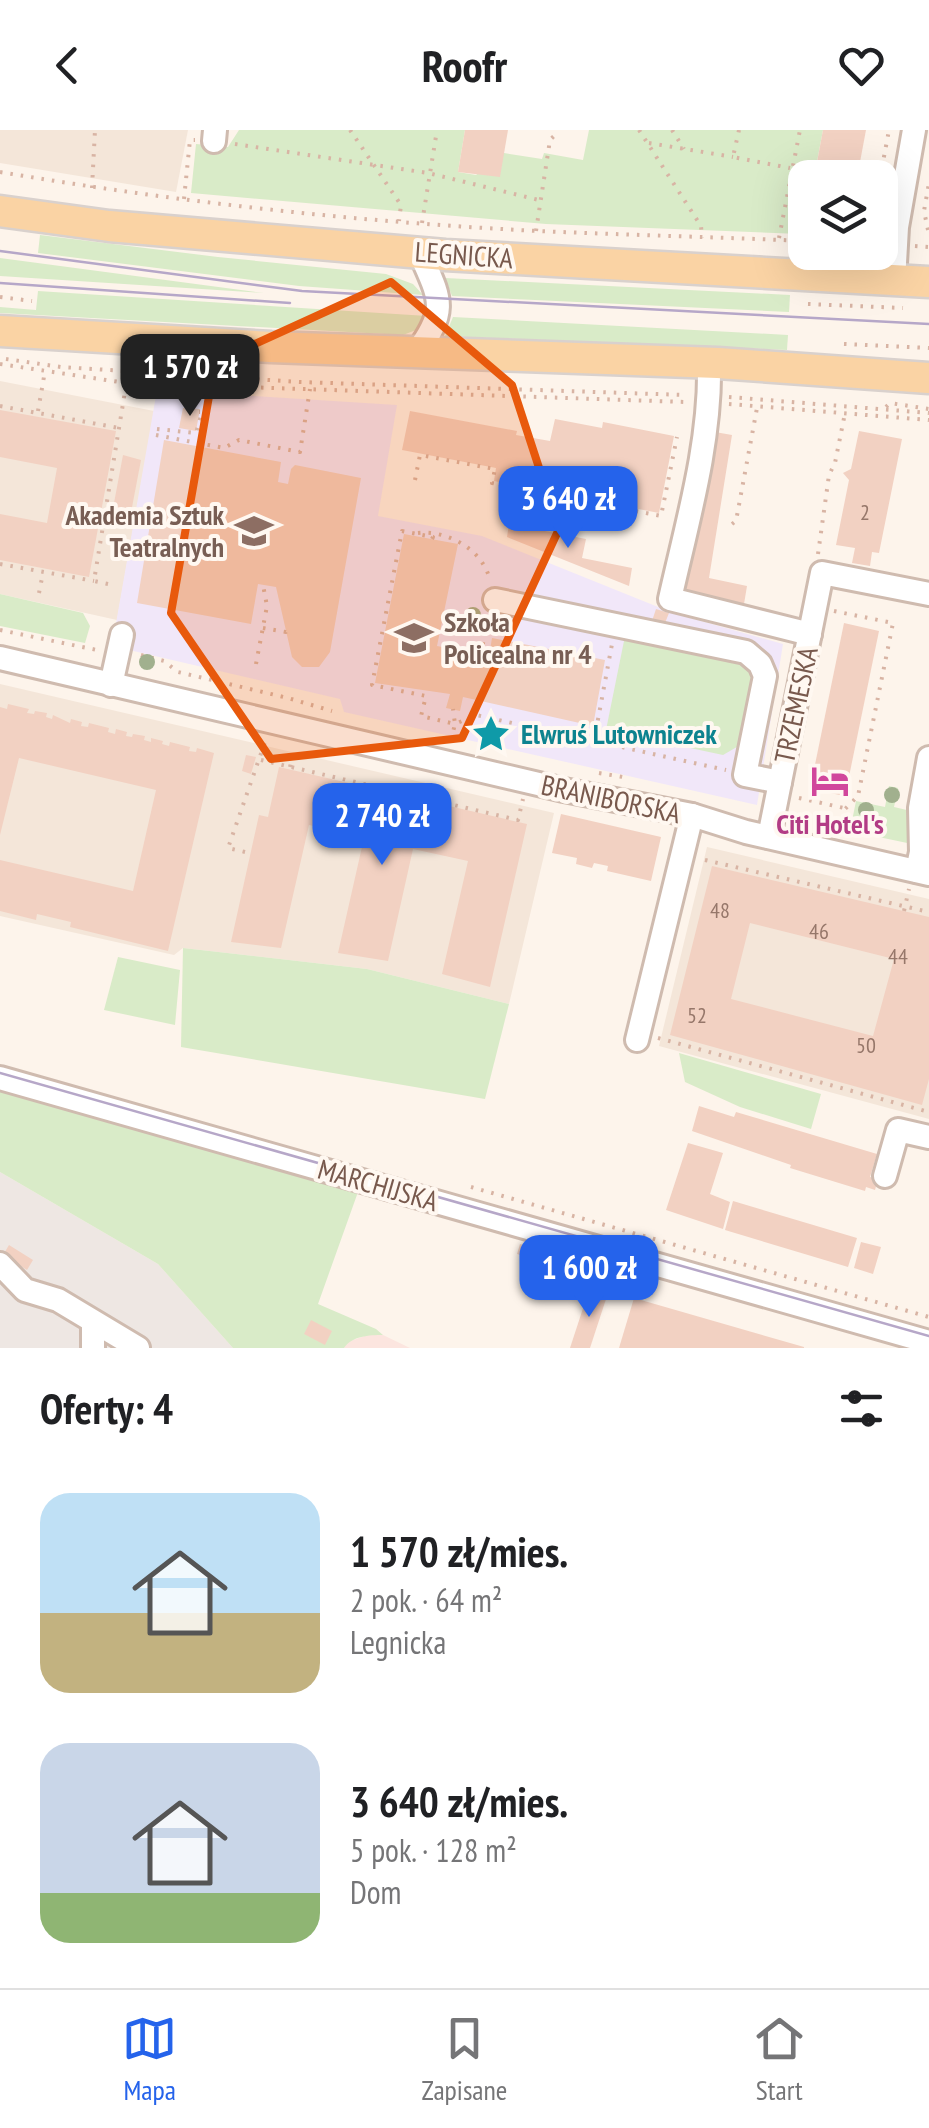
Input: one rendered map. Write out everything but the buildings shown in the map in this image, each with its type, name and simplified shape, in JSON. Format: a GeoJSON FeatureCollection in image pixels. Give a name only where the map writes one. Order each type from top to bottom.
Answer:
{"type":"FeatureCollection","features":[{"type":"Feature","properties":{"kind":"main road","name":"LEGNICKA"},"geometry":{"type":"LineString","coordinates":[[0,211],[109,226],[421,238],[929,282]]}},
{"type":"Feature","properties":{"kind":"main road"},"geometry":{"type":"LineString","coordinates":[[0,331],[416,353],[709,363],[929,378]]}},
{"type":"Feature","properties":{"kind":"street"},"geometry":{"type":"LineString","coordinates":[[894,281],[897,227],[914,130]]}},
{"type":"Feature","properties":{"kind":"street"},"geometry":{"type":"LineString","coordinates":[[416,353],[430,334],[440,300],[421,238]]}},
{"type":"Feature","properties":{"kind":"street"},"geometry":{"type":"LineString","coordinates":[[709,363],[709,399],[670,600],[810,634]]}},
{"type":"Feature","properties":{"kind":"street","name":"TRZEMESKA"},"geometry":{"type":"LineString","coordinates":[[769,837],[822,573],[929,594]]}},
{"type":"Feature","properties":{"kind":"street"},"geometry":{"type":"LineString","coordinates":[[495,600],[737,649],[760,664],[765,676],[745,774],[780,782]]}},
{"type":"Feature","properties":{"kind":"street"},"geometry":{"type":"LineString","coordinates":[[111,684],[125,646]]}},
{"type":"Feature","properties":{"kind":"street","name":"BRANIBORSKA"},"geometry":{"type":"LineString","coordinates":[[0,658],[557,797],[692,815],[919,878]]}},
{"type":"Feature","properties":{"kind":"street"},"geometry":{"type":"LineString","coordinates":[[919,878],[920,808],[929,758]]}},
{"type":"Feature","properties":{"kind":"street"},"geometry":{"type":"LineString","coordinates":[[647,1039],[692,815]]}},
{"type":"Feature","properties":{"kind":"street","name":"MARCHIJSKA"},"geometry":{"type":"LineString","coordinates":[[0,1078],[929,1342]]}},
{"type":"Feature","properties":{"kind":"street"},"geometry":{"type":"LineString","coordinates":[[886,1176],[898,1130],[929,1137]]}},
{"type":"Feature","properties":{"kind":"street"},"geometry":{"type":"LineString","coordinates":[[0,1264],[24,1290],[58,1300],[138,1348]]}},
{"type":"Feature","properties":{"kind":"street"},"geometry":{"type":"LineString","coordinates":[[93,1348],[94,1322]]}},
{"type":"Feature","properties":{"kind":"path"},"geometry":{"type":"LineString","coordinates":[[92,188],[95,130]]}},
{"type":"Feature","properties":{"kind":"path"},"geometry":{"type":"LineString","coordinates":[[350,130],[401,205],[399,220]]}},
{"type":"Feature","properties":{"kind":"path"},"geometry":{"type":"LineString","coordinates":[[421,238],[436,130]]}},
{"type":"Feature","properties":{"kind":"path"},"geometry":{"type":"LineString","coordinates":[[638,130],[701,226],[702,238]]}},
{"type":"Feature","properties":{"kind":"path"},"geometry":{"type":"LineString","coordinates":[[672,130],[684,149]]}},
{"type":"Feature","properties":{"kind":"path"},"geometry":{"type":"LineString","coordinates":[[733,157],[738,130]]}},
{"type":"Feature","properties":{"kind":"path"},"geometry":{"type":"LineString","coordinates":[[794,160],[800,130]]}},
{"type":"Feature","properties":{"kind":"path"},"geometry":{"type":"LineString","coordinates":[[883,160],[888,130]]}},
{"type":"Feature","properties":{"kind":"path"},"geometry":{"type":"LineString","coordinates":[[536,231],[550,140],[558,132]]}},
{"type":"Feature","properties":{"kind":"path"},"geometry":{"type":"LineString","coordinates":[[184,199],[190,140],[214,136],[428,172],[539,200]]}},
{"type":"Feature","properties":{"kind":"path"},"geometry":{"type":"LineString","coordinates":[[647,142],[788,168]]}},
{"type":"Feature","properties":{"kind":"path"},"geometry":{"type":"LineString","coordinates":[[0,172],[92,188],[399,220],[421,238],[536,231],[788,240]]}},
{"type":"Feature","properties":{"kind":"path"},"geometry":{"type":"LineString","coordinates":[[914,246],[928,230],[924,211],[929,182]]}},
{"type":"Feature","properties":{"kind":"path"},"geometry":{"type":"LineString","coordinates":[[779,240],[788,191]]}},
{"type":"Feature","properties":{"kind":"path"},"geometry":{"type":"LineString","coordinates":[[0,297],[32,300]]}},
{"type":"Feature","properties":{"kind":"path"},"geometry":{"type":"LineString","coordinates":[[808,304],[912,308]]}},
{"type":"Feature","properties":{"kind":"path"},"geometry":{"type":"LineString","coordinates":[[840,344],[929,348]]}},
{"type":"Feature","properties":{"kind":"path"},"geometry":{"type":"LineString","coordinates":[[0,361],[126,383],[757,398],[845,413],[929,414]]}},
{"type":"Feature","properties":{"kind":"path"},"geometry":{"type":"LineString","coordinates":[[0,361],[300,382],[709,399],[757,406],[885,408],[929,414]]}},
{"type":"Feature","properties":{"kind":"path"},"geometry":{"type":"LineString","coordinates":[[37,413],[45,371]]}},
{"type":"Feature","properties":{"kind":"path"},"geometry":{"type":"LineString","coordinates":[[94,581],[128,372]]}},
{"type":"Feature","properties":{"kind":"path"},"geometry":{"type":"LineString","coordinates":[[199,412],[196,432],[157,432],[224,448],[240,440],[300,452],[310,389]]}},
{"type":"Feature","properties":{"kind":"path"},"geometry":{"type":"LineString","coordinates":[[732,524],[736,521],[757,398]]}},
{"type":"Feature","properties":{"kind":"path"},"geometry":{"type":"LineString","coordinates":[[0,406],[119,428]]}},
{"type":"Feature","properties":{"kind":"path"},"geometry":{"type":"LineString","coordinates":[[880,414],[885,408]]}},
{"type":"Feature","properties":{"kind":"path"},"geometry":{"type":"LineString","coordinates":[[818,541],[845,413]]}},
{"type":"Feature","properties":{"kind":"path"},"geometry":{"type":"LineString","coordinates":[[414,480],[420,455],[494,470],[492,484],[661,516],[677,437]]}},
{"type":"Feature","properties":{"kind":"path"},"geometry":{"type":"LineString","coordinates":[[432,539],[402,531],[372,685],[426,696],[422,716],[455,724],[476,715],[745,774]]}},
{"type":"Feature","properties":{"kind":"path"},"geometry":{"type":"LineString","coordinates":[[418,534],[454,538],[478,555],[488,570],[495,600],[491,602],[481,655]]}},
{"type":"Feature","properties":{"kind":"path"},"geometry":{"type":"LineString","coordinates":[[0,564],[108,584]]}},
{"type":"Feature","properties":{"kind":"path"},"geometry":{"type":"LineString","coordinates":[[39,593],[43,572]]}},
{"type":"Feature","properties":{"kind":"path"},"geometry":{"type":"LineString","coordinates":[[256,664],[268,606],[263,585]]}},
{"type":"Feature","properties":{"kind":"path"},"geometry":{"type":"LineString","coordinates":[[816,608],[893,623],[858,796],[845,808],[839,834]]}},
{"type":"Feature","properties":{"kind":"path"},"geometry":{"type":"LineString","coordinates":[[594,741],[616,624]]}},
{"type":"Feature","properties":{"kind":"path"},"geometry":{"type":"LineString","coordinates":[[263,628],[286,632],[288,629]]}},
{"type":"Feature","properties":{"kind":"path"},"geometry":{"type":"LineString","coordinates":[[0,630],[96,650]]}},
{"type":"Feature","properties":{"kind":"path"},"geometry":{"type":"LineString","coordinates":[[125,646],[178,672],[319,707]]}},
{"type":"Feature","properties":{"kind":"path"},"geometry":{"type":"LineString","coordinates":[[451,741],[453,710]]}},
{"type":"Feature","properties":{"kind":"path"},"geometry":{"type":"LineString","coordinates":[[245,852],[228,848],[265,742]]}},
{"type":"Feature","properties":{"kind":"path"},"geometry":{"type":"LineString","coordinates":[[290,767],[294,749]]}},
{"type":"Feature","properties":{"kind":"path"},"geometry":{"type":"LineString","coordinates":[[261,760],[518,820],[523,799]]}},
{"type":"Feature","properties":{"kind":"path"},"geometry":{"type":"LineString","coordinates":[[700,859],[929,912]]}},
{"type":"Feature","properties":{"kind":"path"},"geometry":{"type":"LineString","coordinates":[[904,909],[919,878]]}},
{"type":"Feature","properties":{"kind":"path"},"geometry":{"type":"LineString","coordinates":[[647,1039],[929,1112]]}},
{"type":"Feature","properties":{"kind":"highlighted area"},"geometry":{"type":"Polygon","coordinates":[[[391,282],[512,385],[559,529],[462,738],[271,759],[171,613],[215,362],[391,282]]]}},
{"type":"Feature","properties":{"kind":"shaded area"},"geometry":{"type":"Polygon","coordinates":[[[0,130],[188,130],[176,192],[0,163],[0,130]]]}},
{"type":"Feature","properties":{"kind":"shaded area"},"geometry":{"type":"Polygon","coordinates":[[[0,381],[154,411],[117,620],[0,594],[0,381]]]}},
{"type":"Feature","properties":{"kind":"shaded area"},"geometry":{"type":"Polygon","coordinates":[[[157,390],[397,405],[378,516],[482,536],[673,613],[783,644],[757,805],[344,712],[340,699],[112,646],[157,390]]]}},
{"type":"Feature","properties":{"kind":"shaded area"},"geometry":{"type":"Polygon","coordinates":[[[0,684],[554,813],[509,1004],[367,969],[183,948],[174,955],[0,916],[0,684]]]}},
{"type":"Feature","properties":{"kind":"shaded area"},"geometry":{"type":"Polygon","coordinates":[[[707,847],[929,899],[929,1119],[659,1046],[707,847]]]}},
{"type":"Feature","properties":{"kind":"shaded area"},"geometry":{"type":"Polygon","coordinates":[[[0,1172],[158,1264],[233,1348],[0,1348],[0,1172]]]}},
{"type":"Feature","properties":{"kind":"shaded area"},"geometry":{"type":"Polygon","coordinates":[[[367,1335],[383,1335],[410,1348],[344,1348],[348,1342],[367,1335]]]}},
{"type":"Feature","properties":{"kind":"green space"},"geometry":{"type":"Polygon","coordinates":[[[239,130],[465,130],[458,172],[476,175],[504,153],[542,159],[544,153],[583,160],[589,130],[823,130],[817,160],[788,160],[788,234],[546,224],[191,193],[196,144],[228,147],[239,130]]]}},
{"type":"Feature","properties":{"kind":"green space"},"geometry":{"type":"Polygon","coordinates":[[[40,235],[386,274],[413,284],[423,295],[299,286],[38,253],[40,235]]]}},
{"type":"Feature","properties":{"kind":"green space"},"geometry":{"type":"Polygon","coordinates":[[[0,258],[264,293],[0,276],[0,258]]]}},
{"type":"Feature","properties":{"kind":"green space"},"geometry":{"type":"Polygon","coordinates":[[[445,278],[790,295],[789,312],[452,296],[445,278]]]}},
{"type":"Feature","properties":{"kind":"green space"},"geometry":{"type":"Polygon","coordinates":[[[38,291],[427,316],[416,330],[403,335],[0,313],[0,307],[36,310],[38,291]]]}},
{"type":"Feature","properties":{"kind":"green space"},"geometry":{"type":"Polygon","coordinates":[[[453,317],[788,335],[787,350],[445,336],[453,317]]]}},
{"type":"Feature","properties":{"kind":"green space"},"geometry":{"type":"Polygon","coordinates":[[[0,594],[83,613],[90,626],[85,643],[0,626],[0,594]]]}},
{"type":"Feature","properties":{"kind":"green space"},"geometry":{"type":"Polygon","coordinates":[[[625,636],[744,660],[756,676],[742,744],[723,755],[606,730],[625,636]]]}},
{"type":"Feature","properties":{"kind":"green space"},"geometry":{"type":"Polygon","coordinates":[[[889,786],[898,788],[894,807],[911,811],[912,844],[850,831],[856,801],[885,807],[889,786]]]}},
{"type":"Feature","properties":{"kind":"green space"},"geometry":{"type":"Polygon","coordinates":[[[183,948],[367,969],[509,1004],[485,1099],[181,1047],[183,948]]]}},
{"type":"Feature","properties":{"kind":"green space"},"geometry":{"type":"Polygon","coordinates":[[[118,957],[180,970],[175,1025],[104,1010],[118,957]]]}},
{"type":"Feature","properties":{"kind":"green space"},"geometry":{"type":"Polygon","coordinates":[[[679,1053],[821,1094],[811,1129],[740,1107],[685,1082],[679,1053]]]}},
{"type":"Feature","properties":{"kind":"green space"},"geometry":{"type":"Polygon","coordinates":[[[0,1090],[358,1192],[318,1304],[383,1335],[356,1339],[344,1348],[233,1348],[158,1264],[0,1172],[0,1090]]]}},
{"type":"Feature","properties":{"kind":"tram line"},"geometry":{"type":"LineString","coordinates":[[0,251],[302,291],[929,324]]}},
{"type":"Feature","properties":{"kind":"tram line"},"geometry":{"type":"LineString","coordinates":[[0,283],[290,303]]}},
{"type":"Feature","properties":{"kind":"tram line"},"geometry":{"type":"LineString","coordinates":[[0,1073],[929,1336]]}},
{"type":"Feature","properties":{"kind":"place","name":"Akademia Sztuk Teatralnych"},"geometry":{"type":"Point","coordinates":[254,531]}},
{"type":"Feature","properties":{"kind":"place","name":"Szkoła Policealna nr 4"},"geometry":{"type":"Point","coordinates":[414,638]}},
{"type":"Feature","properties":{"kind":"place","name":"Elwruś Lutowniczek"},"geometry":{"type":"Point","coordinates":[491,734]}},
{"type":"Feature","properties":{"kind":"place","name":"Citi Hotel's"},"geometry":{"type":"Point","coordinates":[830,781]}}]}
